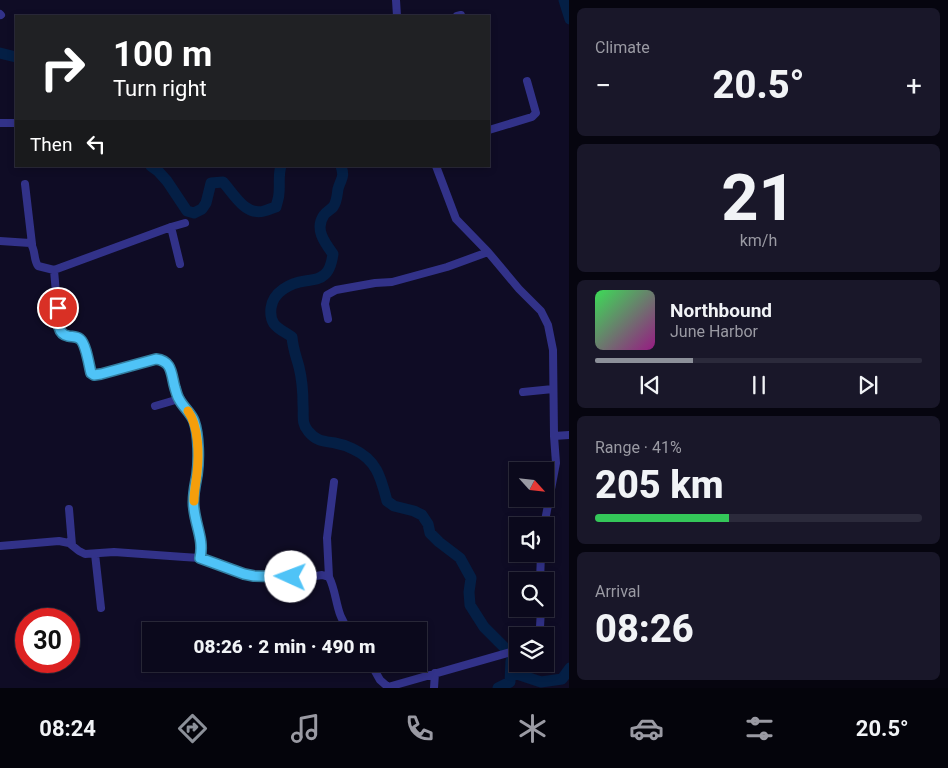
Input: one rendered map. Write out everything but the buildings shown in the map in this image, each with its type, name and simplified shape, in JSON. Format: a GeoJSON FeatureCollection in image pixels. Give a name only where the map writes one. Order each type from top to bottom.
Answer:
{"type":"FeatureCollection","features":[{"type":"Feature","properties":{"kind":"street"},"geometry":{"type":"LineString","coordinates":[[396,0],[397,15]]}},
{"type":"Feature","properties":{"kind":"street"},"geometry":{"type":"LineString","coordinates":[[490,130],[532,117],[536,113],[527,82]]}},
{"type":"Feature","properties":{"kind":"street"},"geometry":{"type":"LineString","coordinates":[[0,123],[15,123]]}},
{"type":"Feature","properties":{"kind":"street"},"geometry":{"type":"LineString","coordinates":[[436,167],[456,219],[541,311],[548,325],[553,350],[556,464],[546,517]]}},
{"type":"Feature","properties":{"kind":"street"},"geometry":{"type":"LineString","coordinates":[[25,184],[35,262],[38,266],[54,270],[185,223]]}},
{"type":"Feature","properties":{"kind":"street"},"geometry":{"type":"LineString","coordinates":[[171,227],[180,264]]}},
{"type":"Feature","properties":{"kind":"street"},"geometry":{"type":"LineString","coordinates":[[0,241],[32,244]]}},
{"type":"Feature","properties":{"kind":"street"},"geometry":{"type":"LineString","coordinates":[[328,319],[325,304],[327,295],[336,290],[374,282],[392,282],[447,267],[488,252]]}},
{"type":"Feature","properties":{"kind":"street"},"geometry":{"type":"LineString","coordinates":[[54,270],[59,328],[65,336],[81,340],[91,373],[94,375],[101,374],[156,359],[162,360],[169,365],[178,399],[190,414],[196,433],[198,458],[194,509],[202,544],[200,558]]}},
{"type":"Feature","properties":{"kind":"street"},"geometry":{"type":"LineString","coordinates":[[523,392],[553,389]]}},
{"type":"Feature","properties":{"kind":"street"},"geometry":{"type":"LineString","coordinates":[[155,406],[178,399]]}},
{"type":"Feature","properties":{"kind":"street"},"geometry":{"type":"LineString","coordinates":[[554,436],[569,435]]}},
{"type":"Feature","properties":{"kind":"street"},"geometry":{"type":"LineString","coordinates":[[334,482],[327,538],[329,577],[333,584],[343,622]]}},
{"type":"Feature","properties":{"kind":"street"},"geometry":{"type":"LineString","coordinates":[[69,509],[72,545]]}},
{"type":"Feature","properties":{"kind":"street"},"geometry":{"type":"LineString","coordinates":[[0,546],[59,541],[72,545],[85,554],[114,552],[200,558],[254,576],[309,577],[322,575],[329,577]]}},
{"type":"Feature","properties":{"kind":"street"},"geometry":{"type":"LineString","coordinates":[[95,554],[101,608]]}},
{"type":"Feature","properties":{"kind":"street"},"geometry":{"type":"LineString","coordinates":[[376,672],[380,680],[388,687],[509,653]]}},
{"type":"Feature","properties":{"kind":"street"},"geometry":{"type":"LineString","coordinates":[[434,688],[435,673]]}},
{"type":"Feature","properties":{"kind":"waterway"},"geometry":{"type":"LineString","coordinates":[[564,0],[569,16]]}},
{"type":"Feature","properties":{"kind":"waterway"},"geometry":{"type":"LineString","coordinates":[[0,53],[15,57]]}},
{"type":"Feature","properties":{"kind":"waterway"},"geometry":{"type":"LineString","coordinates":[[152,167],[167,181],[187,211],[194,213],[202,209],[206,203],[211,183],[223,182],[240,203],[251,210],[257,212],[276,207],[279,195],[281,167]]}},
{"type":"Feature","properties":{"kind":"waterway"},"geometry":{"type":"LineString","coordinates":[[341,167],[343,176],[337,198],[333,207],[324,215],[320,225],[322,236],[333,254],[329,268],[320,278],[299,282],[283,289],[275,297],[271,308],[273,323],[292,337],[302,381],[304,425],[317,439],[344,445],[361,453],[377,470],[387,501],[394,506],[422,515],[428,524],[430,533],[460,558],[471,578],[470,605],[484,627],[505,648]]}},
{"type":"Feature","properties":{"kind":"waterway"},"geometry":{"type":"LineString","coordinates":[[511,672],[541,682],[562,679],[569,669]]}},
{"type":"Feature","properties":{"kind":"waterway"},"geometry":{"type":"LineString","coordinates":[[498,688],[510,682],[510,672]]}},
{"type":"Feature","properties":{"kind":"slow traffic"},"geometry":{"type":"LineString","coordinates":[[188,411],[194,422],[198,458],[194,501]]}},
{"type":"Feature","properties":{"kind":"route"},"geometry":{"type":"LineString","coordinates":[[58,308],[61,332],[65,336],[81,340],[91,373],[94,375],[156,359],[162,360],[169,365],[178,399],[190,414],[196,433],[198,458],[194,509],[202,544],[200,558],[244,574],[291,577]]}}]}
